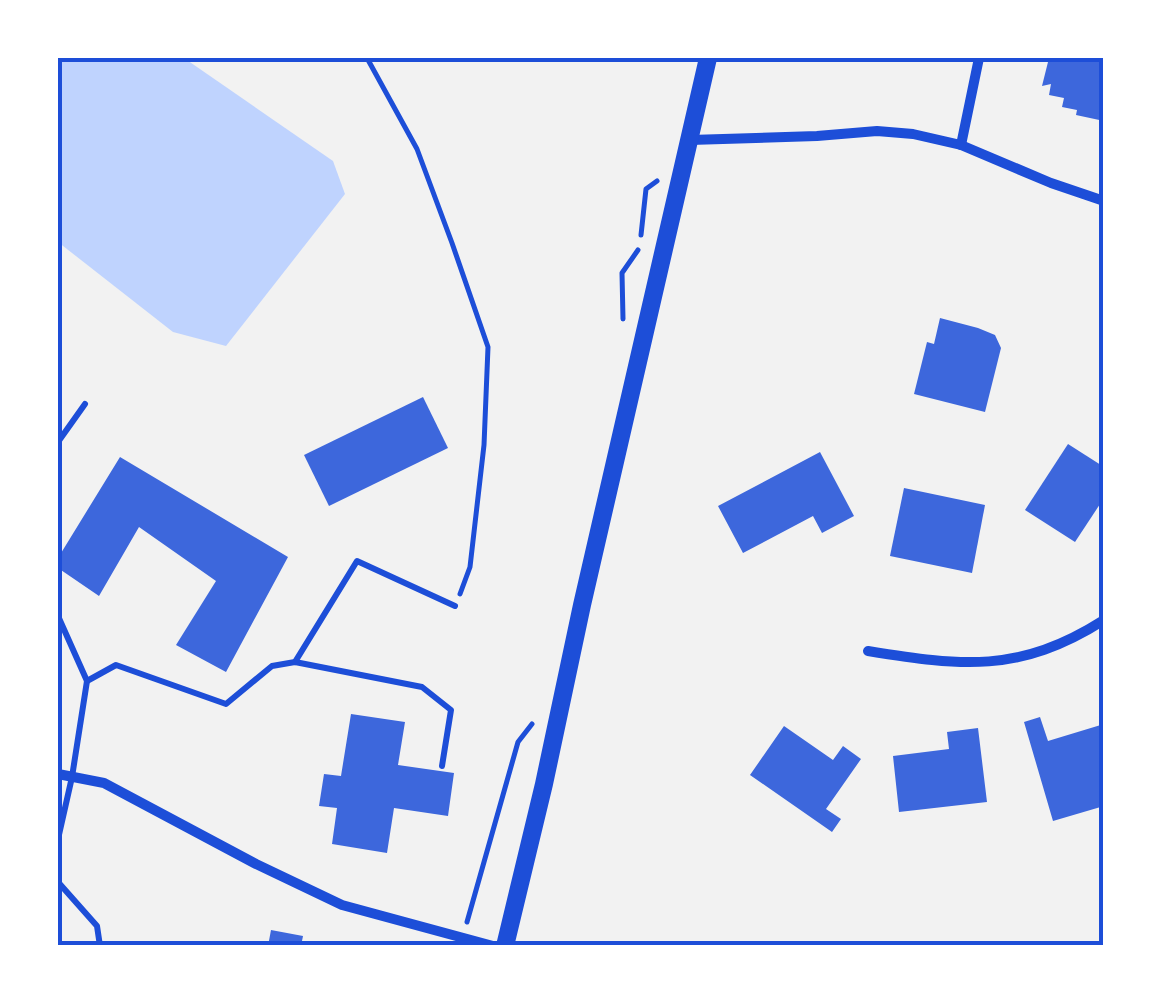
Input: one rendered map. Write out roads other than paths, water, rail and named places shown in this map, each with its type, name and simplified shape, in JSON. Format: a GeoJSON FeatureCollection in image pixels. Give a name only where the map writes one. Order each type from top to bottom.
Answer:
{"type":"FeatureCollection","features":[{"type":"Feature","properties":{"kind":"main road"},"geometry":{"type":"LineString","coordinates":[[505,946],[708,58]]}},
{"type":"Feature","properties":{"kind":"street"},"geometry":{"type":"LineString","coordinates":[[961,145],[979,58]]}},
{"type":"Feature","properties":{"kind":"street"},"geometry":{"type":"LineString","coordinates":[[690,140],[877,131],[913,134],[961,145],[1104,202]]}},
{"type":"Feature","properties":{"kind":"street"},"geometry":{"type":"LineString","coordinates":[[868,651],[942,663],[989,663],[1048,648],[1104,620]]}},
{"type":"Feature","properties":{"kind":"street"},"geometry":{"type":"LineString","coordinates":[[58,774],[104,783],[342,905],[493,946]]}},
{"type":"Feature","properties":{"kind":"lane"},"geometry":{"type":"LineString","coordinates":[[58,442],[85,404]]}},
{"type":"Feature","properties":{"kind":"lane"},"geometry":{"type":"LineString","coordinates":[[295,662],[357,561],[455,606]]}},
{"type":"Feature","properties":{"kind":"lane"},"geometry":{"type":"LineString","coordinates":[[58,616],[87,680],[58,839]]}},
{"type":"Feature","properties":{"kind":"lane"},"geometry":{"type":"LineString","coordinates":[[87,680],[116,664],[226,704],[272,666],[295,662],[422,687],[452,710],[442,766]]}},
{"type":"Feature","properties":{"kind":"lane"},"geometry":{"type":"LineString","coordinates":[[58,882],[97,926],[100,946]]}},
{"type":"Feature","properties":{"kind":"water"},"geometry":{"type":"Polygon","coordinates":[[[58,58],[184,58],[333,161],[345,194],[226,346],[173,332],[58,242],[58,58]]]}}]}
